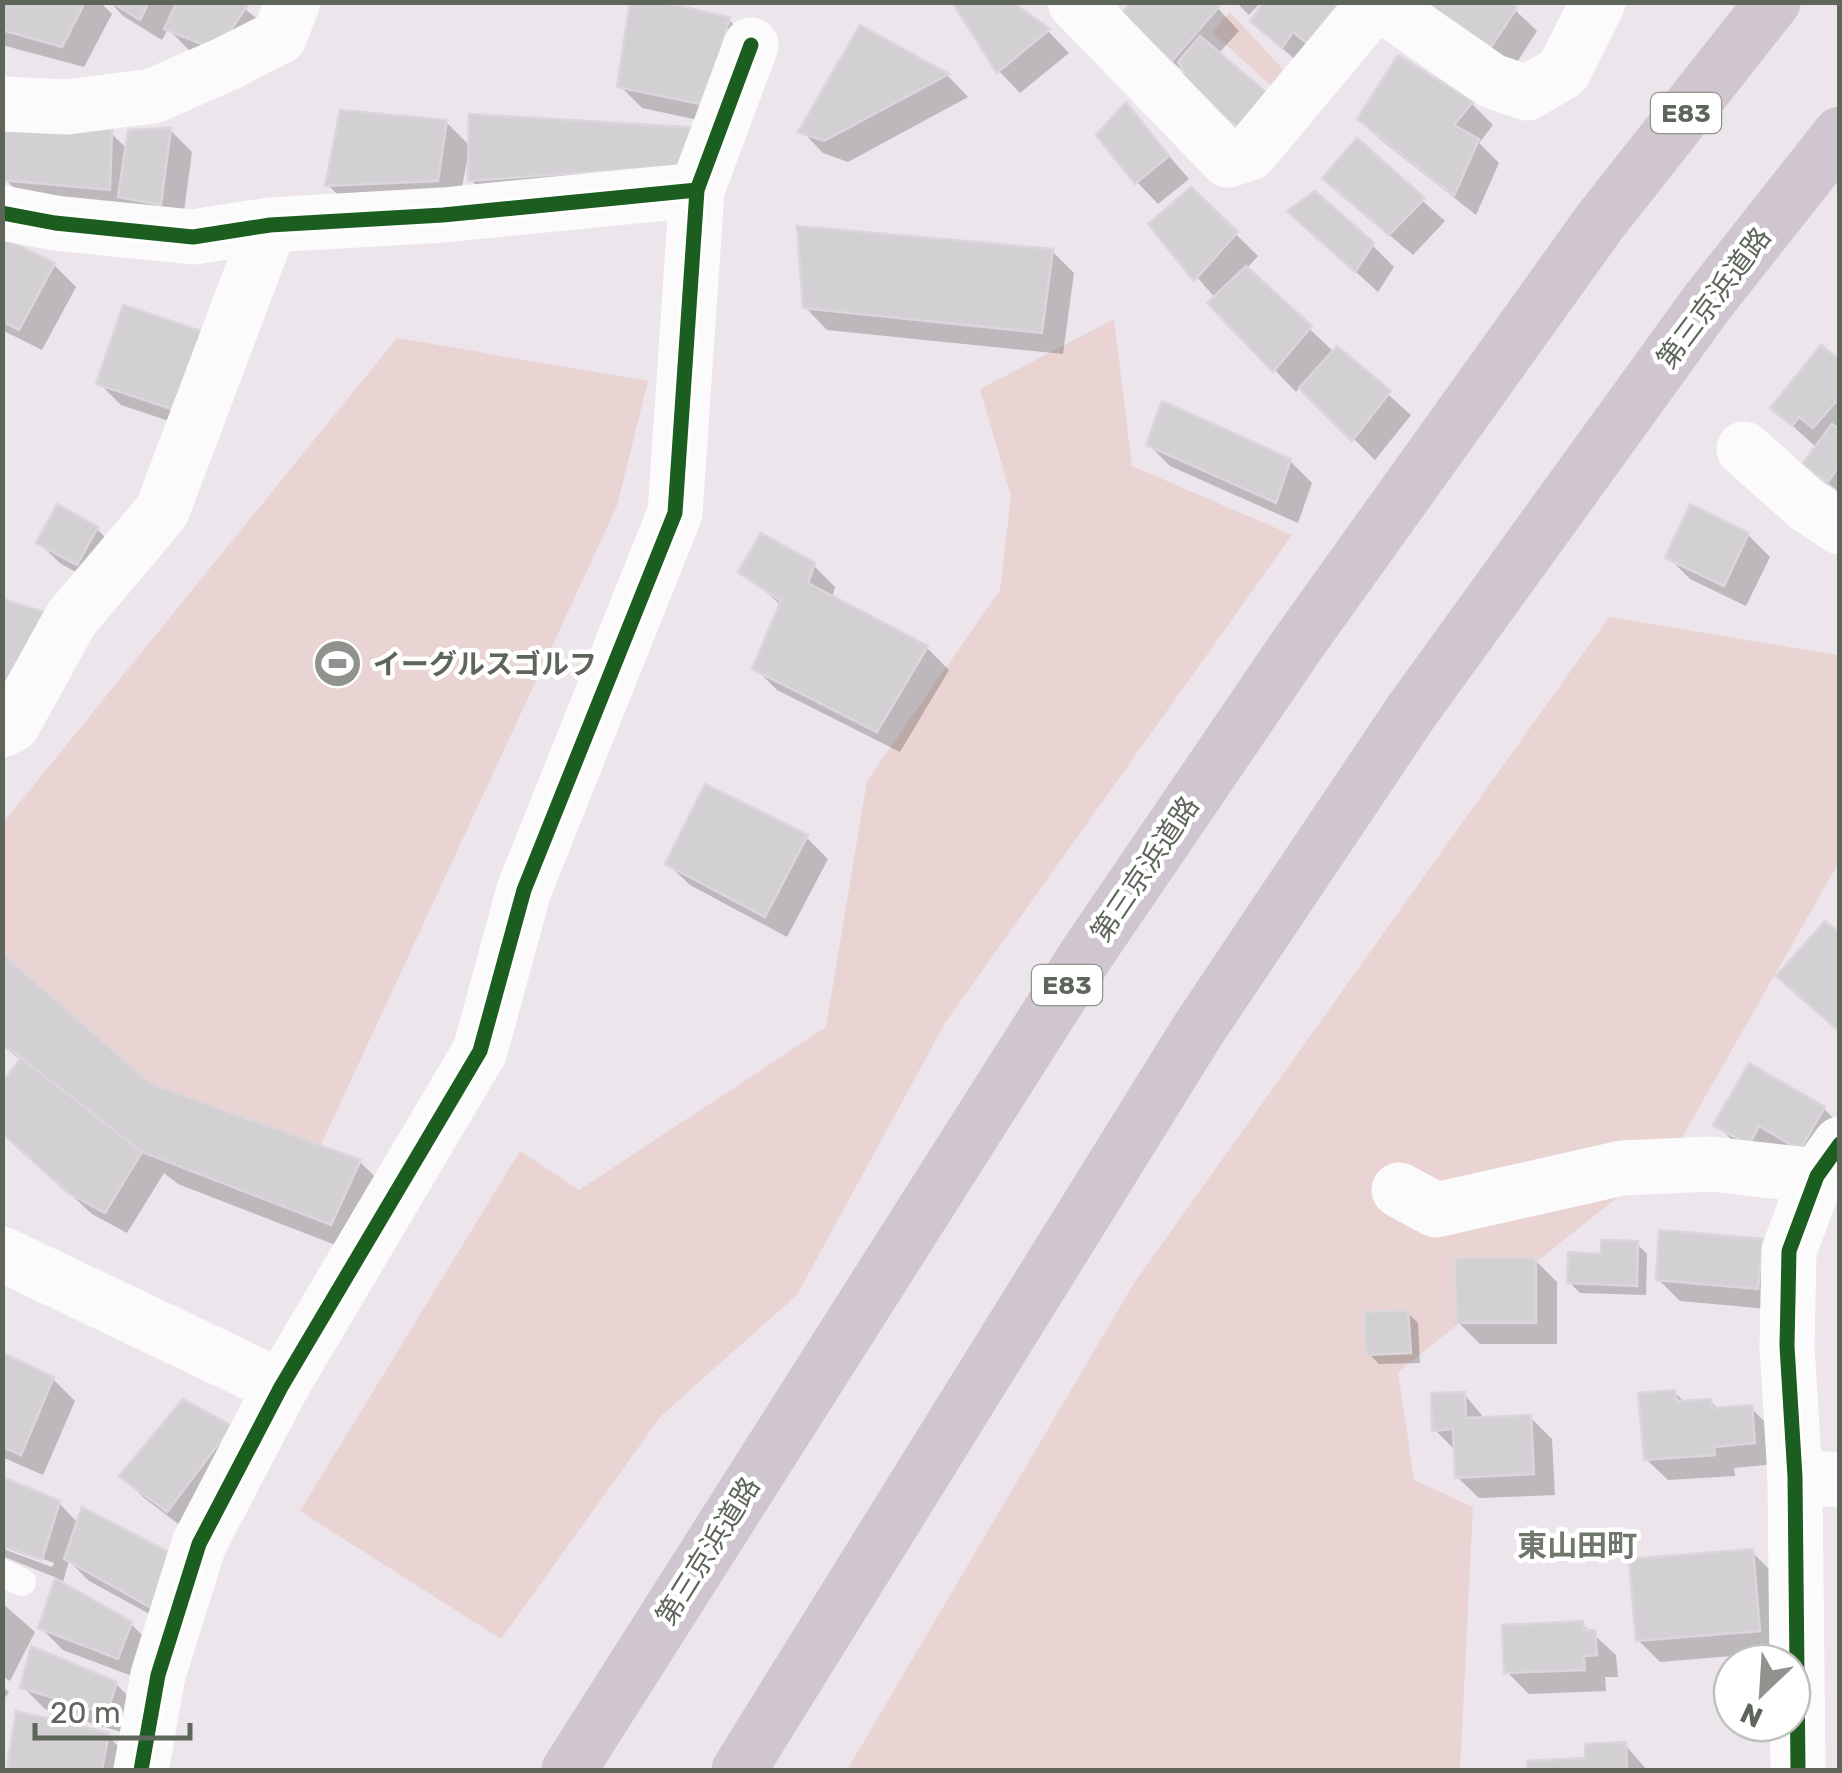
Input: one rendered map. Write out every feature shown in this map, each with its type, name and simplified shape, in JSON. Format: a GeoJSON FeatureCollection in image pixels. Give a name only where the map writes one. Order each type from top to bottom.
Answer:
{"type":"FeatureCollection","features":[{"type":"Feature","properties":{"kind":"highway","name":"第三京浜道路"},"geometry":{"type":"LineString","coordinates":[[569,1770],[1086,954],[1297,645],[1599,223],[1774,2]]}},
{"type":"Feature","properties":{"kind":"highway","name":"第三京浜道路"},"geometry":{"type":"LineString","coordinates":[[740,1770],[1198,1030],[1411,712],[1706,304],[1840,134]]}},
{"type":"Feature","properties":{"kind":"street"},"geometry":{"type":"LineString","coordinates":[[2,104],[67,107],[153,96],[228,64],[279,36],[293,2]]}},
{"type":"Feature","properties":{"kind":"street"},"geometry":{"type":"LineString","coordinates":[[1080,5],[1228,160],[1250,154],[1377,2],[1492,81],[1527,94],[1563,72],[1598,2]]}},
{"type":"Feature","properties":{"kind":"street"},"geometry":{"type":"LineString","coordinates":[[141,1770],[158,1675],[199,1544],[281,1388],[480,1051],[524,890],[676,513],[697,190],[752,45]]}},
{"type":"Feature","properties":{"kind":"street"},"geometry":{"type":"LineString","coordinates":[[2,213],[55,224],[193,237],[270,225],[443,215],[697,190]]}},
{"type":"Feature","properties":{"kind":"street"},"geometry":{"type":"LineString","coordinates":[[2,730],[14,724],[71,618],[162,511],[270,225]]}},
{"type":"Feature","properties":{"kind":"street"},"geometry":{"type":"LineString","coordinates":[[1744,449],[1806,504],[1840,527]]}},
{"type":"Feature","properties":{"kind":"street"},"geometry":{"type":"LineString","coordinates":[[1400,1190],[1436,1210],[1622,1168],[1828,1160],[1789,1251],[1787,1346],[1817,1478],[1798,1770]]}},
{"type":"Feature","properties":{"kind":"street"},"geometry":{"type":"LineString","coordinates":[[2,1254],[281,1388]]}},
{"type":"Feature","properties":{"kind":"shaded area"},"geometry":{"type":"Polygon","coordinates":[[[1230,12],[1290,77],[1276,90],[1212,32],[1230,12]]]}},
{"type":"Feature","properties":{"kind":"shaded area"},"geometry":{"type":"Polygon","coordinates":[[[1114,319],[1132,466],[1292,535],[945,1023],[797,1295],[661,1416],[501,1639],[300,1511],[520,1151],[579,1190],[826,1027],[867,781],[1000,590],[1011,496],[980,389],[1114,319]]]}},
{"type":"Feature","properties":{"kind":"shaded area","name":"イーグルスゴルフ"},"geometry":{"type":"Polygon","coordinates":[[[397,338],[648,381],[617,506],[320,1147],[151,1084],[3,953],[3,823],[397,338]]]}},
{"type":"Feature","properties":{"kind":"shaded area"},"geometry":{"type":"Polygon","coordinates":[[[1609,617],[1836,655],[1840,659],[1839,862],[1673,1153],[1398,1372],[1414,1480],[1473,1507],[1460,1770],[847,1770],[1134,1283],[1609,617]]]}},
{"type":"Feature","properties":{"kind":"building"},"geometry":{"type":"Polygon","coordinates":[[[2,2],[85,2],[62,47],[2,30],[2,2]]]}},
{"type":"Feature","properties":{"kind":"building"},"geometry":{"type":"Polygon","coordinates":[[[111,2],[149,2],[140,20],[111,2]]]}},
{"type":"Feature","properties":{"kind":"building"},"geometry":{"type":"Polygon","coordinates":[[[177,2],[248,5],[217,50],[164,29],[177,2]]]}},
{"type":"Feature","properties":{"kind":"building"},"geometry":{"type":"Polygon","coordinates":[[[630,2],[660,2],[730,17],[705,105],[617,87],[630,2]]]}},
{"type":"Feature","properties":{"kind":"building"},"geometry":{"type":"Polygon","coordinates":[[[952,2],[1012,2],[1050,29],[997,73],[952,2]]]}},
{"type":"Feature","properties":{"kind":"building"},"geometry":{"type":"Polygon","coordinates":[[[1131,2],[1215,2],[1219,7],[1172,61],[1120,16],[1131,2]]]}},
{"type":"Feature","properties":{"kind":"building"},"geometry":{"type":"Polygon","coordinates":[[[1264,2],[1338,3],[1308,44],[1293,32],[1282,48],[1250,21],[1264,2]]]}},
{"type":"Feature","properties":{"kind":"building"},"geometry":{"type":"Polygon","coordinates":[[[1424,2],[1510,2],[1517,8],[1491,47],[1424,2]]]}},
{"type":"Feature","properties":{"kind":"building"},"geometry":{"type":"Polygon","coordinates":[[[860,25],[949,74],[824,141],[798,132],[860,25]]]}},
{"type":"Feature","properties":{"kind":"building"},"geometry":{"type":"Polygon","coordinates":[[[1200,36],[1268,94],[1239,129],[1175,88],[1185,72],[1178,62],[1200,36]]]}},
{"type":"Feature","properties":{"kind":"building"},"geometry":{"type":"Polygon","coordinates":[[[1398,55],[1473,102],[1454,125],[1479,139],[1454,196],[1357,119],[1398,55]]]}},
{"type":"Feature","properties":{"kind":"building"},"geometry":{"type":"Polygon","coordinates":[[[1126,102],[1169,156],[1135,184],[1096,135],[1126,102]]]}},
{"type":"Feature","properties":{"kind":"building"},"geometry":{"type":"Polygon","coordinates":[[[340,110],[447,120],[438,181],[325,186],[340,110]]]}},
{"type":"Feature","properties":{"kind":"building"},"geometry":{"type":"Polygon","coordinates":[[[469,114],[701,128],[689,165],[468,181],[469,114]]]}},
{"type":"Feature","properties":{"kind":"building"},"geometry":{"type":"Polygon","coordinates":[[[2,121],[112,130],[110,190],[2,180],[2,121]]]}},
{"type":"Feature","properties":{"kind":"building"},"geometry":{"type":"Polygon","coordinates":[[[171,128],[161,205],[118,197],[128,130],[171,128]]]}},
{"type":"Feature","properties":{"kind":"building"},"geometry":{"type":"Polygon","coordinates":[[[1357,138],[1425,198],[1389,235],[1322,178],[1357,138]]]}},
{"type":"Feature","properties":{"kind":"building"},"geometry":{"type":"Polygon","coordinates":[[[1191,187],[1238,232],[1194,281],[1148,224],[1191,187]]]}},
{"type":"Feature","properties":{"kind":"building"},"geometry":{"type":"Polygon","coordinates":[[[1315,191],[1374,243],[1355,272],[1287,211],[1315,191]]]}},
{"type":"Feature","properties":{"kind":"building"},"geometry":{"type":"Polygon","coordinates":[[[797,226],[1053,249],[1042,333],[803,308],[797,226]]]}},
{"type":"Feature","properties":{"kind":"building"},"geometry":{"type":"Polygon","coordinates":[[[2,237],[55,263],[19,330],[2,321],[2,237]]]}},
{"type":"Feature","properties":{"kind":"building"},"geometry":{"type":"Polygon","coordinates":[[[1246,266],[1312,326],[1273,372],[1207,303],[1246,266]]]}},
{"type":"Feature","properties":{"kind":"building"},"geometry":{"type":"Polygon","coordinates":[[[123,305],[204,332],[177,411],[96,384],[123,305]]]}},
{"type":"Feature","properties":{"kind":"building"},"geometry":{"type":"Polygon","coordinates":[[[1821,345],[1840,360],[1840,397],[1813,428],[1799,417],[1792,426],[1770,408],[1821,345]]]}},
{"type":"Feature","properties":{"kind":"building"},"geometry":{"type":"Polygon","coordinates":[[[1337,346],[1391,391],[1352,441],[1299,388],[1337,346]]]}},
{"type":"Feature","properties":{"kind":"building"},"geometry":{"type":"Polygon","coordinates":[[[1162,401],[1291,459],[1276,503],[1146,445],[1162,401]]]}},
{"type":"Feature","properties":{"kind":"building"},"geometry":{"type":"Polygon","coordinates":[[[1832,424],[1840,429],[1840,465],[1827,483],[1802,464],[1832,424]]]}},
{"type":"Feature","properties":{"kind":"building"},"geometry":{"type":"Polygon","coordinates":[[[57,504],[98,527],[77,565],[36,543],[57,504]]]}},
{"type":"Feature","properties":{"kind":"building"},"geometry":{"type":"Polygon","coordinates":[[[1690,504],[1749,533],[1724,586],[1665,558],[1690,504]]]}},
{"type":"Feature","properties":{"kind":"building"},"geometry":{"type":"Polygon","coordinates":[[[761,533],[815,563],[808,583],[928,646],[877,732],[752,669],[781,601],[738,572],[761,533]]]}},
{"type":"Feature","properties":{"kind":"building"},"geometry":{"type":"Polygon","coordinates":[[[2,599],[45,612],[20,687],[2,683],[2,599]]]}},
{"type":"Feature","properties":{"kind":"building"},"geometry":{"type":"Polygon","coordinates":[[[705,784],[808,835],[765,917],[665,864],[705,784]]]}},
{"type":"Feature","properties":{"kind":"building"},"geometry":{"type":"Polygon","coordinates":[[[1825,921],[1840,933],[1840,1032],[1776,976],[1825,921]]]}},
{"type":"Feature","properties":{"kind":"building"},"geometry":{"type":"Polygon","coordinates":[[[2,953],[151,1084],[361,1160],[331,1225],[142,1152],[2,1043],[2,953]]]}},
{"type":"Feature","properties":{"kind":"building"},"geometry":{"type":"Polygon","coordinates":[[[21,1058],[142,1152],[105,1213],[67,1192],[2,1133],[2,1083],[21,1058]]]}},
{"type":"Feature","properties":{"kind":"building"},"geometry":{"type":"Polygon","coordinates":[[[1749,1063],[1825,1107],[1800,1150],[1759,1126],[1749,1145],[1713,1125],[1749,1063]]]}},
{"type":"Feature","properties":{"kind":"building"},"geometry":{"type":"Polygon","coordinates":[[[1659,1230],[1763,1239],[1758,1289],[1656,1280],[1659,1230]]]}},
{"type":"Feature","properties":{"kind":"building"},"geometry":{"type":"Polygon","coordinates":[[[1601,1240],[1638,1241],[1637,1286],[1567,1283],[1568,1252],[1601,1254],[1601,1240]]]}},
{"type":"Feature","properties":{"kind":"building"},"geometry":{"type":"Polygon","coordinates":[[[1455,1258],[1536,1258],[1536,1323],[1456,1323],[1455,1258]]]}},
{"type":"Feature","properties":{"kind":"building"},"geometry":{"type":"Polygon","coordinates":[[[1408,1310],[1411,1353],[1366,1355],[1364,1312],[1408,1310]]]}},
{"type":"Feature","properties":{"kind":"building"},"geometry":{"type":"Polygon","coordinates":[[[2,1353],[54,1377],[21,1455],[2,1447],[2,1353]]]}},
{"type":"Feature","properties":{"kind":"building"},"geometry":{"type":"Polygon","coordinates":[[[1675,1390],[1677,1401],[1711,1399],[1712,1408],[1752,1405],[1755,1443],[1714,1447],[1715,1455],[1644,1460],[1638,1393],[1675,1390]]]}},
{"type":"Feature","properties":{"kind":"building"},"geometry":{"type":"Polygon","coordinates":[[[1465,1392],[1466,1418],[1531,1415],[1534,1474],[1455,1478],[1453,1429],[1432,1431],[1431,1393],[1465,1392]]]}},
{"type":"Feature","properties":{"kind":"building"},"geometry":{"type":"Polygon","coordinates":[[[183,1399],[232,1426],[167,1512],[119,1476],[183,1399]]]}},
{"type":"Feature","properties":{"kind":"building"},"geometry":{"type":"Polygon","coordinates":[[[5,1478],[60,1501],[42,1560],[2,1546],[5,1478]]]}},
{"type":"Feature","properties":{"kind":"building"},"geometry":{"type":"Polygon","coordinates":[[[82,1507],[172,1554],[157,1611],[64,1559],[82,1507]]]}},
{"type":"Feature","properties":{"kind":"building"},"geometry":{"type":"Polygon","coordinates":[[[1753,1549],[1760,1631],[1636,1641],[1629,1559],[1753,1549]]]}},
{"type":"Feature","properties":{"kind":"building"},"geometry":{"type":"Polygon","coordinates":[[[55,1578],[132,1622],[118,1659],[38,1628],[55,1578]]]}},
{"type":"Feature","properties":{"kind":"building"},"geometry":{"type":"Polygon","coordinates":[[[1583,1621],[1584,1630],[1595,1630],[1597,1655],[1584,1656],[1585,1670],[1504,1673],[1502,1625],[1583,1621]]]}},
{"type":"Feature","properties":{"kind":"building"},"geometry":{"type":"Polygon","coordinates":[[[31,1646],[117,1682],[107,1714],[20,1688],[31,1646]]]}},
{"type":"Feature","properties":{"kind":"building"},"geometry":{"type":"Polygon","coordinates":[[[16,1711],[109,1733],[102,1770],[7,1770],[16,1711]]]}},
{"type":"Feature","properties":{"kind":"building"},"geometry":{"type":"Polygon","coordinates":[[[1626,1742],[1627,1770],[1528,1770],[1527,1761],[1585,1758],[1585,1744],[1626,1742]]]}},
{"type":"Feature","properties":{"kind":"cycle path"},"geometry":{"type":"LineString","coordinates":[[141,1770],[158,1675],[199,1544],[281,1387],[480,1051],[524,890],[675,513],[697,190],[751,45]]}},
{"type":"Feature","properties":{"kind":"cycle path"},"geometry":{"type":"LineString","coordinates":[[2,213],[55,223],[193,237],[270,225],[443,215],[697,190]]}},
{"type":"Feature","properties":{"kind":"cycle path"},"geometry":{"type":"LineString","coordinates":[[1798,1770],[1795,1477],[1787,1346],[1789,1251],[1817,1176],[1840,1144]]}},
{"type":"Feature","properties":{"kind":"place","name":"イーグルスゴルフ"},"geometry":{"type":"Point","coordinates":[338,664]}},
{"type":"Feature","properties":{"kind":"district","name":"東山田町"},"geometry":{"type":"Point","coordinates":[1577,1546]}}]}
